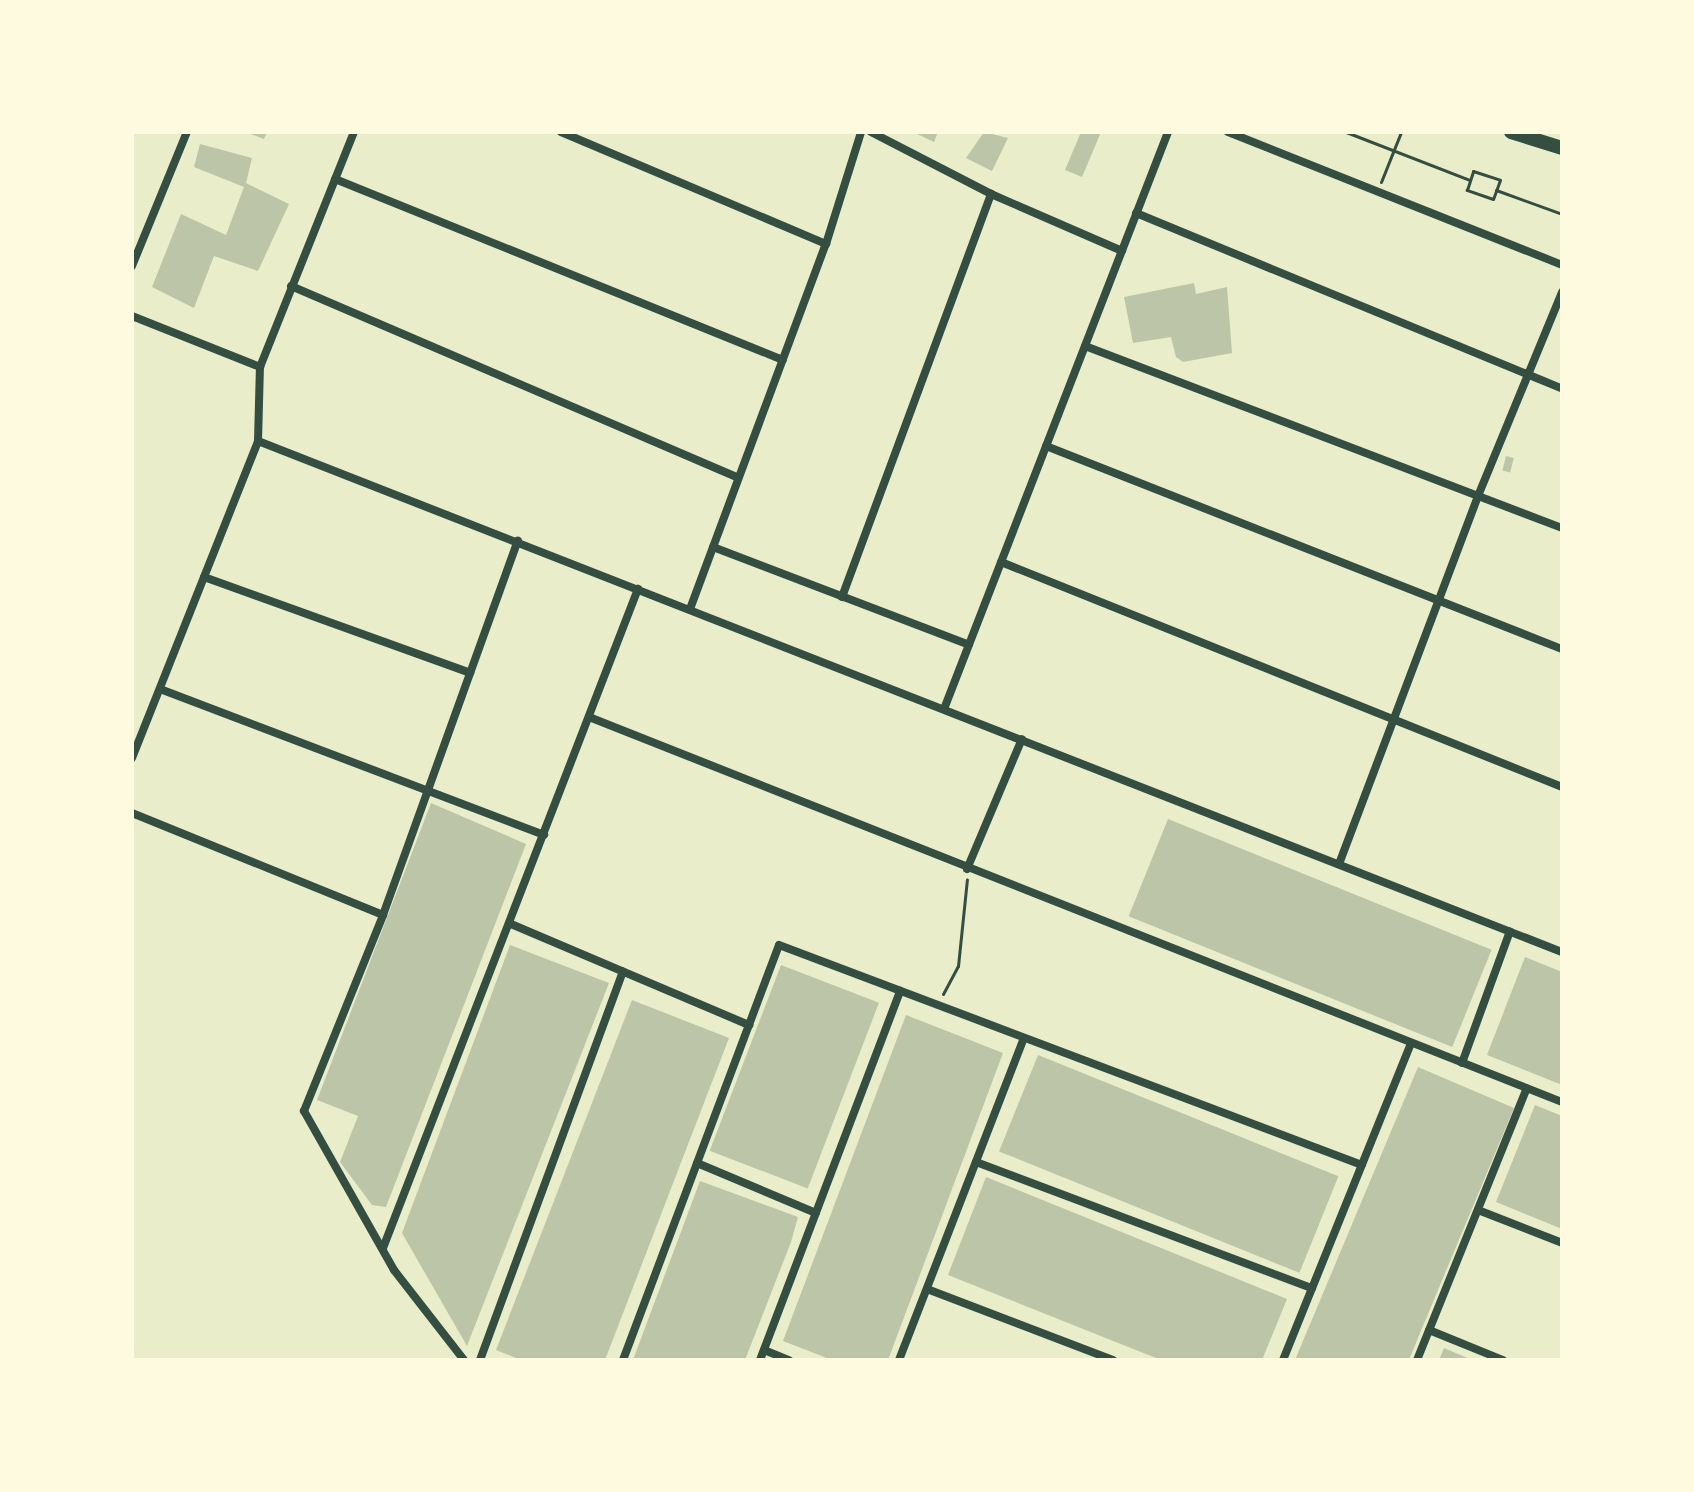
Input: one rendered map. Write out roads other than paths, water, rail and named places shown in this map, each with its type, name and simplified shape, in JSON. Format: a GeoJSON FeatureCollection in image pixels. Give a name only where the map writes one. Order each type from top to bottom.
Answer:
{"type":"FeatureCollection","features":[{"type":"Feature","properties":{"kind":"highway"},"geometry":{"type":"LineString","coordinates":[[1511,132],[1562,148]]}},
{"type":"Feature","properties":{"kind":"street"},"geometry":{"type":"LineString","coordinates":[[132,266],[187,132]]}},
{"type":"Feature","properties":{"kind":"street"},"geometry":{"type":"LineString","coordinates":[[132,758],[258,441],[260,367],[354,132]]}},
{"type":"Feature","properties":{"kind":"street"},"geometry":{"type":"LineString","coordinates":[[561,132],[826,244]]}},
{"type":"Feature","properties":{"kind":"street"},"geometry":{"type":"LineString","coordinates":[[690,609],[826,244],[861,132]]}},
{"type":"Feature","properties":{"kind":"street"},"geometry":{"type":"LineString","coordinates":[[871,132],[991,194],[1122,251]]}},
{"type":"Feature","properties":{"kind":"street"},"geometry":{"type":"LineString","coordinates":[[944,709],[1168,132]]}},
{"type":"Feature","properties":{"kind":"street"},"geometry":{"type":"LineString","coordinates":[[1228,132],[1562,265]]}},
{"type":"Feature","properties":{"kind":"street"},"geometry":{"type":"LineString","coordinates":[[335,179],[783,360]]}},
{"type":"Feature","properties":{"kind":"street"},"geometry":{"type":"LineString","coordinates":[[842,597],[991,194]]}},
{"type":"Feature","properties":{"kind":"street"},"geometry":{"type":"LineString","coordinates":[[1136,213],[1562,389]]}},
{"type":"Feature","properties":{"kind":"street"},"geometry":{"type":"LineString","coordinates":[[291,286],[738,478]]}},
{"type":"Feature","properties":{"kind":"street"},"geometry":{"type":"LineString","coordinates":[[1339,864],[1478,496],[1562,292]]}},
{"type":"Feature","properties":{"kind":"street"},"geometry":{"type":"LineString","coordinates":[[132,316],[260,367]]}},
{"type":"Feature","properties":{"kind":"street"},"geometry":{"type":"LineString","coordinates":[[1085,346],[1562,528]]}},
{"type":"Feature","properties":{"kind":"street"},"geometry":{"type":"LineString","coordinates":[[258,441],[1562,952]]}},
{"type":"Feature","properties":{"kind":"street"},"geometry":{"type":"LineString","coordinates":[[1046,446],[1562,649]]}},
{"type":"Feature","properties":{"kind":"street"},"geometry":{"type":"LineString","coordinates":[[464,1360],[383,1248],[304,1111],[383,915],[518,541]]}},
{"type":"Feature","properties":{"kind":"street"},"geometry":{"type":"LineString","coordinates":[[713,547],[969,645]]}},
{"type":"Feature","properties":{"kind":"street"},"geometry":{"type":"LineString","coordinates":[[1001,562],[1562,787]]}},
{"type":"Feature","properties":{"kind":"street"},"geometry":{"type":"LineString","coordinates":[[204,577],[470,673]]}},
{"type":"Feature","properties":{"kind":"street"},"geometry":{"type":"LineString","coordinates":[[383,1248],[511,924],[638,589]]}},
{"type":"Feature","properties":{"kind":"street"},"geometry":{"type":"LineString","coordinates":[[160,689],[544,835]]}},
{"type":"Feature","properties":{"kind":"street"},"geometry":{"type":"LineString","coordinates":[[589,717],[1562,1102]]}},
{"type":"Feature","properties":{"kind":"street"},"geometry":{"type":"LineString","coordinates":[[967,869],[1022,739]]}},
{"type":"Feature","properties":{"kind":"street"},"geometry":{"type":"LineString","coordinates":[[132,813],[383,915]]}},
{"type":"Feature","properties":{"kind":"street"},"geometry":{"type":"LineString","coordinates":[[511,924],[749,1025]]}},
{"type":"Feature","properties":{"kind":"street"},"geometry":{"type":"LineString","coordinates":[[1462,1063],[1510,931]]}},
{"type":"Feature","properties":{"kind":"street"},"geometry":{"type":"LineString","coordinates":[[623,1360],[779,945],[1362,1165]]}},
{"type":"Feature","properties":{"kind":"street"},"geometry":{"type":"LineString","coordinates":[[480,1360],[623,972]]}},
{"type":"Feature","properties":{"kind":"street"},"geometry":{"type":"LineString","coordinates":[[760,1360],[900,991]]}},
{"type":"Feature","properties":{"kind":"street"},"geometry":{"type":"LineString","coordinates":[[899,1360],[1024,1038]]}},
{"type":"Feature","properties":{"kind":"street"},"geometry":{"type":"LineString","coordinates":[[1283,1360],[1411,1043]]}},
{"type":"Feature","properties":{"kind":"street"},"geometry":{"type":"LineString","coordinates":[[1417,1360],[1527,1088]]}},
{"type":"Feature","properties":{"kind":"street"},"geometry":{"type":"LineString","coordinates":[[976,1162],[1312,1288]]}},
{"type":"Feature","properties":{"kind":"street"},"geometry":{"type":"LineString","coordinates":[[697,1163],[816,1213]]}},
{"type":"Feature","properties":{"kind":"street"},"geometry":{"type":"LineString","coordinates":[[1478,1210],[1562,1243]]}},
{"type":"Feature","properties":{"kind":"street"},"geometry":{"type":"LineString","coordinates":[[927,1289],[1113,1360]]}},
{"type":"Feature","properties":{"kind":"street"},"geometry":{"type":"LineString","coordinates":[[1429,1330],[1503,1360]]}},
{"type":"Feature","properties":{"kind":"street"},"geometry":{"type":"LineString","coordinates":[[764,1350],[789,1360]]}}]}
